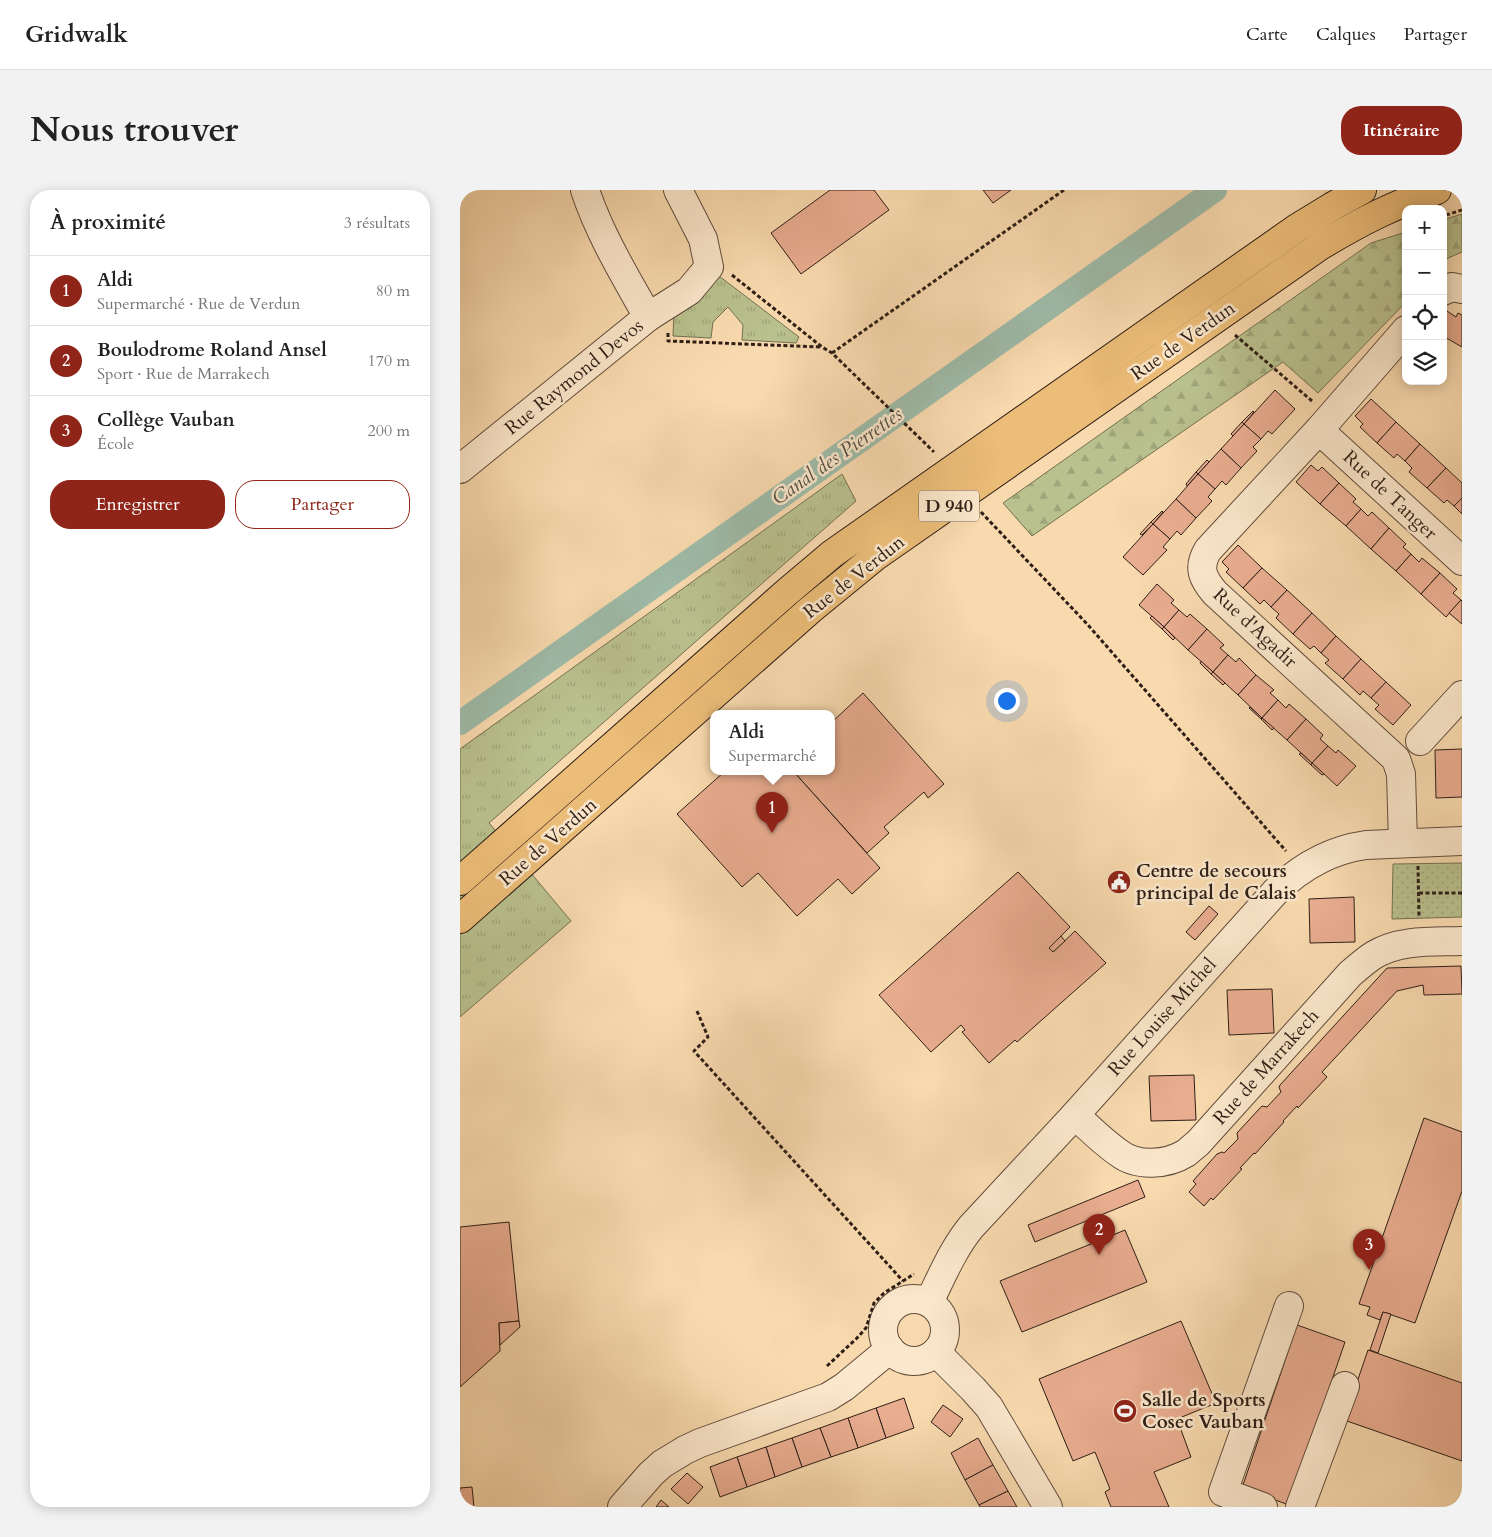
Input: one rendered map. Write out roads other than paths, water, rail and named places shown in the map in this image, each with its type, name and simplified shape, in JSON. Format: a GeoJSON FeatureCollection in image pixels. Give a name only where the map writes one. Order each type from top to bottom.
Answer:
{"type":"FeatureCollection","features":[{"type":"Feature","properties":{"kind":"main road","name":"Rue de Verdun"},"geometry":{"type":"LineString","coordinates":[[460,881],[792,587],[832,554],[1297,228],[1326,209],[1362,190]]}},
{"type":"Feature","properties":{"kind":"main road","name":"Rue de Verdun"},"geometry":{"type":"LineString","coordinates":[[460,919],[810,610],[876,556],[1320,246],[1376,214],[1437,190]]}},
{"type":"Feature","properties":{"kind":"street","name":"Rue Raymond Devos"},"geometry":{"type":"LineString","coordinates":[[460,469],[658,311],[613,255],[585,190]]}},
{"type":"Feature","properties":{"kind":"street"},"geometry":{"type":"LineString","coordinates":[[658,311],[689,291],[709,267],[703,239],[678,190]]}},
{"type":"Feature","properties":{"kind":"street"},"geometry":{"type":"LineString","coordinates":[[1447,289],[1452,287],[1462,289]]}},
{"type":"Feature","properties":{"kind":"street","name":"Rue d'Agadir"},"geometry":{"type":"LineString","coordinates":[[1402,335],[1208,550],[1203,557],[1202,573],[1205,581],[1215,593],[1396,759],[1410,843]]}},
{"type":"Feature","properties":{"kind":"street","name":"Rue de Tanger"},"geometry":{"type":"LineString","coordinates":[[1324,423],[1462,561]]}},
{"type":"Feature","properties":{"kind":"street"},"geometry":{"type":"LineString","coordinates":[[1420,741],[1462,694]]}},
{"type":"Feature","properties":{"kind":"street","name":"Rue Louise Michel"},"geometry":{"type":"LineString","coordinates":[[929,1302],[950,1259],[967,1231],[1075,1115],[1289,878],[1304,867],[1333,852],[1351,847],[1462,841]]}},
{"type":"Feature","properties":{"kind":"street","name":"Rue de Marrakech"},"geometry":{"type":"LineString","coordinates":[[1075,1115],[1120,1154],[1132,1160],[1158,1162],[1170,1160],[1185,1153],[1198,1143],[1350,974],[1374,955],[1389,948],[1420,943],[1462,941]]}},
{"type":"Feature","properties":{"kind":"street"},"geometry":{"type":"LineString","coordinates":[[920,1299],[929,1302],[940,1312],[945,1325],[944,1339],[936,1352],[924,1359],[910,1361],[901,1358],[890,1349],[883,1336],[886,1316],[900,1302],[920,1299]]}},
{"type":"Feature","properties":{"kind":"street"},"geometry":{"type":"LineString","coordinates":[[1263,1507],[1223,1492],[1289,1306]]}},
{"type":"Feature","properties":{"kind":"street"},"geometry":{"type":"LineString","coordinates":[[622,1507],[651,1474],[673,1456],[700,1442],[828,1397],[844,1387],[890,1349]]}},
{"type":"Feature","properties":{"kind":"street"},"geometry":{"type":"LineString","coordinates":[[936,1352],[989,1407],[1048,1507]]}},
{"type":"Feature","properties":{"kind":"street"},"geometry":{"type":"LineString","coordinates":[[1300,1507],[1345,1386]]}},
{"type":"Feature","properties":{"kind":"waterway","name":"Canal des Pierrettes"},"geometry":{"type":"LineString","coordinates":[[460,723],[1215,190]]}},
{"type":"Feature","properties":{"kind":"place","name":"Aldi"},"geometry":{"type":"Point","coordinates":[772,833]}},
{"type":"Feature","properties":{"kind":"place","name":"Centre de secours principal de Calais"},"geometry":{"type":"Point","coordinates":[1119,882]}},
{"type":"Feature","properties":{"kind":"place","name":"Boulodrome Roland Ansel"},"geometry":{"type":"Point","coordinates":[1099,1255]}},
{"type":"Feature","properties":{"kind":"place","name":"Collège Vauban"},"geometry":{"type":"Point","coordinates":[1369,1270]}},
{"type":"Feature","properties":{"kind":"place","name":"Salle de Sports Cosec Vauban"},"geometry":{"type":"Point","coordinates":[1125,1411]}}]}
